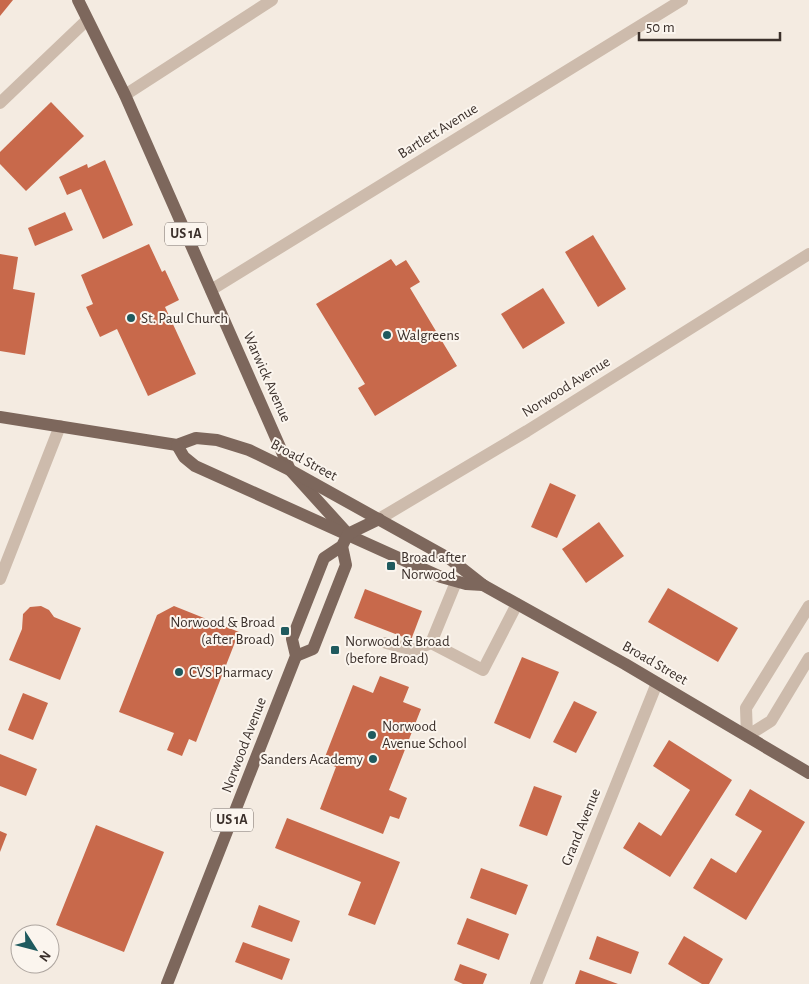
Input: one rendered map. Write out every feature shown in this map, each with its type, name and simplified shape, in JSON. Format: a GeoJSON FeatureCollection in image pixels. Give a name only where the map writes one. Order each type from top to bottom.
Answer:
{"type":"FeatureCollection","features":[{"type":"Feature","properties":{"kind":"main road","name":"Warwick Avenue"},"geometry":{"type":"LineString","coordinates":[[78,0],[125,95],[290,470],[345,540]]}},
{"type":"Feature","properties":{"kind":"main road","name":"Broad Street"},"geometry":{"type":"LineString","coordinates":[[0,417],[177,445],[196,438],[217,440],[249,450],[290,470],[450,559],[483,585],[657,683],[809,772]]}},
{"type":"Feature","properties":{"kind":"main road","name":"Broad Street"},"geometry":{"type":"LineString","coordinates":[[177,445],[184,457],[195,466],[345,540],[441,578],[483,585]]}},
{"type":"Feature","properties":{"kind":"main road","name":"Norwood Avenue"},"geometry":{"type":"LineString","coordinates":[[167,984],[296,656],[292,639],[324,558],[345,540],[379,519]]}},
{"type":"Feature","properties":{"kind":"main road"},"geometry":{"type":"LineString","coordinates":[[296,656],[313,649],[323,626],[346,565],[345,540]]}},
{"type":"Feature","properties":{"kind":"street"},"geometry":{"type":"LineString","coordinates":[[125,95],[272,0]]}},
{"type":"Feature","properties":{"kind":"street","name":"Bartlett Avenue"},"geometry":{"type":"LineString","coordinates":[[211,290],[682,0]]}},
{"type":"Feature","properties":{"kind":"street"},"geometry":{"type":"LineString","coordinates":[[0,104],[87,20]]}},
{"type":"Feature","properties":{"kind":"street","name":"Norwood Avenue"},"geometry":{"type":"LineString","coordinates":[[379,519],[527,431],[809,254]]}},
{"type":"Feature","properties":{"kind":"street"},"geometry":{"type":"LineString","coordinates":[[0,579],[60,426]]}},
{"type":"Feature","properties":{"kind":"street"},"geometry":{"type":"LineString","coordinates":[[386,643],[414,650],[431,643],[456,582]]}},
{"type":"Feature","properties":{"kind":"street"},"geometry":{"type":"LineString","coordinates":[[431,643],[483,670],[517,604]]}},
{"type":"Feature","properties":{"kind":"street"},"geometry":{"type":"LineString","coordinates":[[809,606],[746,708],[747,736],[771,721],[809,658]]}},
{"type":"Feature","properties":{"kind":"street","name":"Grand Avenue"},"geometry":{"type":"LineString","coordinates":[[536,984],[657,683]]}},
{"type":"Feature","properties":{"kind":"building"},"geometry":{"type":"Polygon","coordinates":[[[0,0],[13,0],[0,16],[0,0]]]}},
{"type":"Feature","properties":{"kind":"building"},"geometry":{"type":"Polygon","coordinates":[[[51,102],[84,136],[26,191],[0,164],[0,152],[51,102]]]}},
{"type":"Feature","properties":{"kind":"building"},"geometry":{"type":"Polygon","coordinates":[[[105,160],[133,225],[103,239],[81,189],[67,195],[59,177],[87,164],[88,168],[105,160]]]}},
{"type":"Feature","properties":{"kind":"building"},"geometry":{"type":"Polygon","coordinates":[[[65,212],[73,230],[35,246],[28,228],[65,212]]]}},
{"type":"Feature","properties":{"kind":"building"},"geometry":{"type":"Polygon","coordinates":[[[593,235],[626,289],[598,307],[565,252],[593,235]]]}},
{"type":"Feature","properties":{"kind":"building","name":"St. Paul Church"},"geometry":{"type":"Polygon","coordinates":[[[149,244],[162,272],[165,270],[179,300],[165,307],[196,374],[148,396],[117,329],[100,337],[86,307],[93,304],[81,275],[149,244]]]}},
{"type":"Feature","properties":{"kind":"building"},"geometry":{"type":"Polygon","coordinates":[[[0,254],[18,257],[13,289],[35,293],[25,355],[0,351],[0,254]]]}},
{"type":"Feature","properties":{"kind":"building","name":"Walgreens"},"geometry":{"type":"Polygon","coordinates":[[[391,259],[396,266],[406,260],[420,282],[410,288],[457,366],[375,416],[358,388],[365,384],[316,304],[391,259]]]}},
{"type":"Feature","properties":{"kind":"building"},"geometry":{"type":"Polygon","coordinates":[[[543,288],[565,323],[523,349],[501,314],[543,288]]]}},
{"type":"Feature","properties":{"kind":"building"},"geometry":{"type":"Polygon","coordinates":[[[550,483],[576,495],[557,538],[531,527],[550,483]]]}},
{"type":"Feature","properties":{"kind":"building"},"geometry":{"type":"Polygon","coordinates":[[[599,522],[624,556],[586,583],[562,549],[599,522]]]}},
{"type":"Feature","properties":{"kind":"building"},"geometry":{"type":"Polygon","coordinates":[[[668,588],[738,628],[718,662],[648,622],[668,588]]]}},
{"type":"Feature","properties":{"kind":"building"},"geometry":{"type":"Polygon","coordinates":[[[365,589],[422,611],[411,640],[354,618],[365,589]]]}},
{"type":"Feature","properties":{"kind":"building"},"geometry":{"type":"Polygon","coordinates":[[[41,606],[49,610],[54,617],[81,628],[60,680],[9,660],[22,629],[23,614],[30,607],[41,606]]]}},
{"type":"Feature","properties":{"kind":"building","name":"CVS Pharmacy"},"geometry":{"type":"Polygon","coordinates":[[[174,606],[239,632],[196,742],[189,739],[182,756],[167,750],[174,733],[119,712],[157,615],[174,606]]]}},
{"type":"Feature","properties":{"kind":"building"},"geometry":{"type":"Polygon","coordinates":[[[522,657],[559,672],[530,739],[494,723],[522,657]]]}},
{"type":"Feature","properties":{"kind":"building","name":"Norwood Avenue School"},"geometry":{"type":"Polygon","coordinates":[[[380,676],[409,687],[403,702],[421,709],[389,790],[407,798],[399,819],[390,816],[383,834],[320,809],[336,767],[323,762],[353,685],[373,693],[380,676]]]}},
{"type":"Feature","properties":{"kind":"building"},"geometry":{"type":"Polygon","coordinates":[[[23,693],[48,703],[33,740],[8,730],[23,693]]]}},
{"type":"Feature","properties":{"kind":"building"},"geometry":{"type":"Polygon","coordinates":[[[574,701],[597,712],[576,753],[553,742],[574,701]]]}},
{"type":"Feature","properties":{"kind":"building"},"geometry":{"type":"Polygon","coordinates":[[[669,740],[732,780],[670,877],[623,848],[639,822],[661,836],[690,790],[653,766],[669,740]]]}},
{"type":"Feature","properties":{"kind":"building"},"geometry":{"type":"Polygon","coordinates":[[[0,754],[37,769],[26,796],[0,786],[0,754]]]}},
{"type":"Feature","properties":{"kind":"building"},"geometry":{"type":"Polygon","coordinates":[[[534,786],[562,796],[547,836],[519,826],[534,786]]]}},
{"type":"Feature","properties":{"kind":"building"},"geometry":{"type":"Polygon","coordinates":[[[750,789],[805,822],[746,920],[693,888],[711,858],[736,873],[762,831],[735,815],[750,789]]]}},
{"type":"Feature","properties":{"kind":"building"},"geometry":{"type":"Polygon","coordinates":[[[287,818],[400,862],[375,925],[348,915],[361,882],[275,848],[287,818]]]}},
{"type":"Feature","properties":{"kind":"building"},"geometry":{"type":"Polygon","coordinates":[[[96,825],[164,852],[124,952],[56,924],[96,825]]]}},
{"type":"Feature","properties":{"kind":"building"},"geometry":{"type":"Polygon","coordinates":[[[0,831],[7,834],[0,852],[0,831]]]}},
{"type":"Feature","properties":{"kind":"building"},"geometry":{"type":"Polygon","coordinates":[[[481,868],[528,885],[516,915],[470,898],[481,868]]]}},
{"type":"Feature","properties":{"kind":"building"},"geometry":{"type":"Polygon","coordinates":[[[259,905],[300,921],[292,942],[251,927],[259,905]]]}},
{"type":"Feature","properties":{"kind":"building"},"geometry":{"type":"Polygon","coordinates":[[[467,918],[509,934],[499,960],[457,944],[467,918]]]}},
{"type":"Feature","properties":{"kind":"building"},"geometry":{"type":"Polygon","coordinates":[[[597,936],[639,952],[631,974],[589,959],[597,936]]]}},
{"type":"Feature","properties":{"kind":"building"},"geometry":{"type":"Polygon","coordinates":[[[684,936],[723,959],[709,984],[702,984],[668,964],[684,936]]]}},
{"type":"Feature","properties":{"kind":"building"},"geometry":{"type":"Polygon","coordinates":[[[243,942],[290,959],[282,980],[235,962],[243,942]]]}},
{"type":"Feature","properties":{"kind":"building"},"geometry":{"type":"Polygon","coordinates":[[[460,964],[487,974],[483,984],[463,984],[454,980],[460,964]]]}},
{"type":"Feature","properties":{"kind":"building"},"geometry":{"type":"Polygon","coordinates":[[[580,970],[618,984],[575,984],[580,970]]]}},
{"type":"Feature","properties":{"kind":"place","name":"St. Paul Church"},"geometry":{"type":"Point","coordinates":[131,318]}},
{"type":"Feature","properties":{"kind":"place","name":"Walgreens"},"geometry":{"type":"Point","coordinates":[387,335]}},
{"type":"Feature","properties":{"kind":"place","name":"Broad after Norwood"},"geometry":{"type":"Point","coordinates":[391,566]}},
{"type":"Feature","properties":{"kind":"place","name":"Norwood & Broad (after Broad)"},"geometry":{"type":"Point","coordinates":[285,631]}},
{"type":"Feature","properties":{"kind":"place","name":"Norwood & Broad (before Broad)"},"geometry":{"type":"Point","coordinates":[335,650]}},
{"type":"Feature","properties":{"kind":"place","name":"CVS Pharmacy"},"geometry":{"type":"Point","coordinates":[179,672]}},
{"type":"Feature","properties":{"kind":"place","name":"Norwood Avenue School"},"geometry":{"type":"Point","coordinates":[372,735]}},
{"type":"Feature","properties":{"kind":"place","name":"Sanders Academy"},"geometry":{"type":"Point","coordinates":[373,759]}}]}
